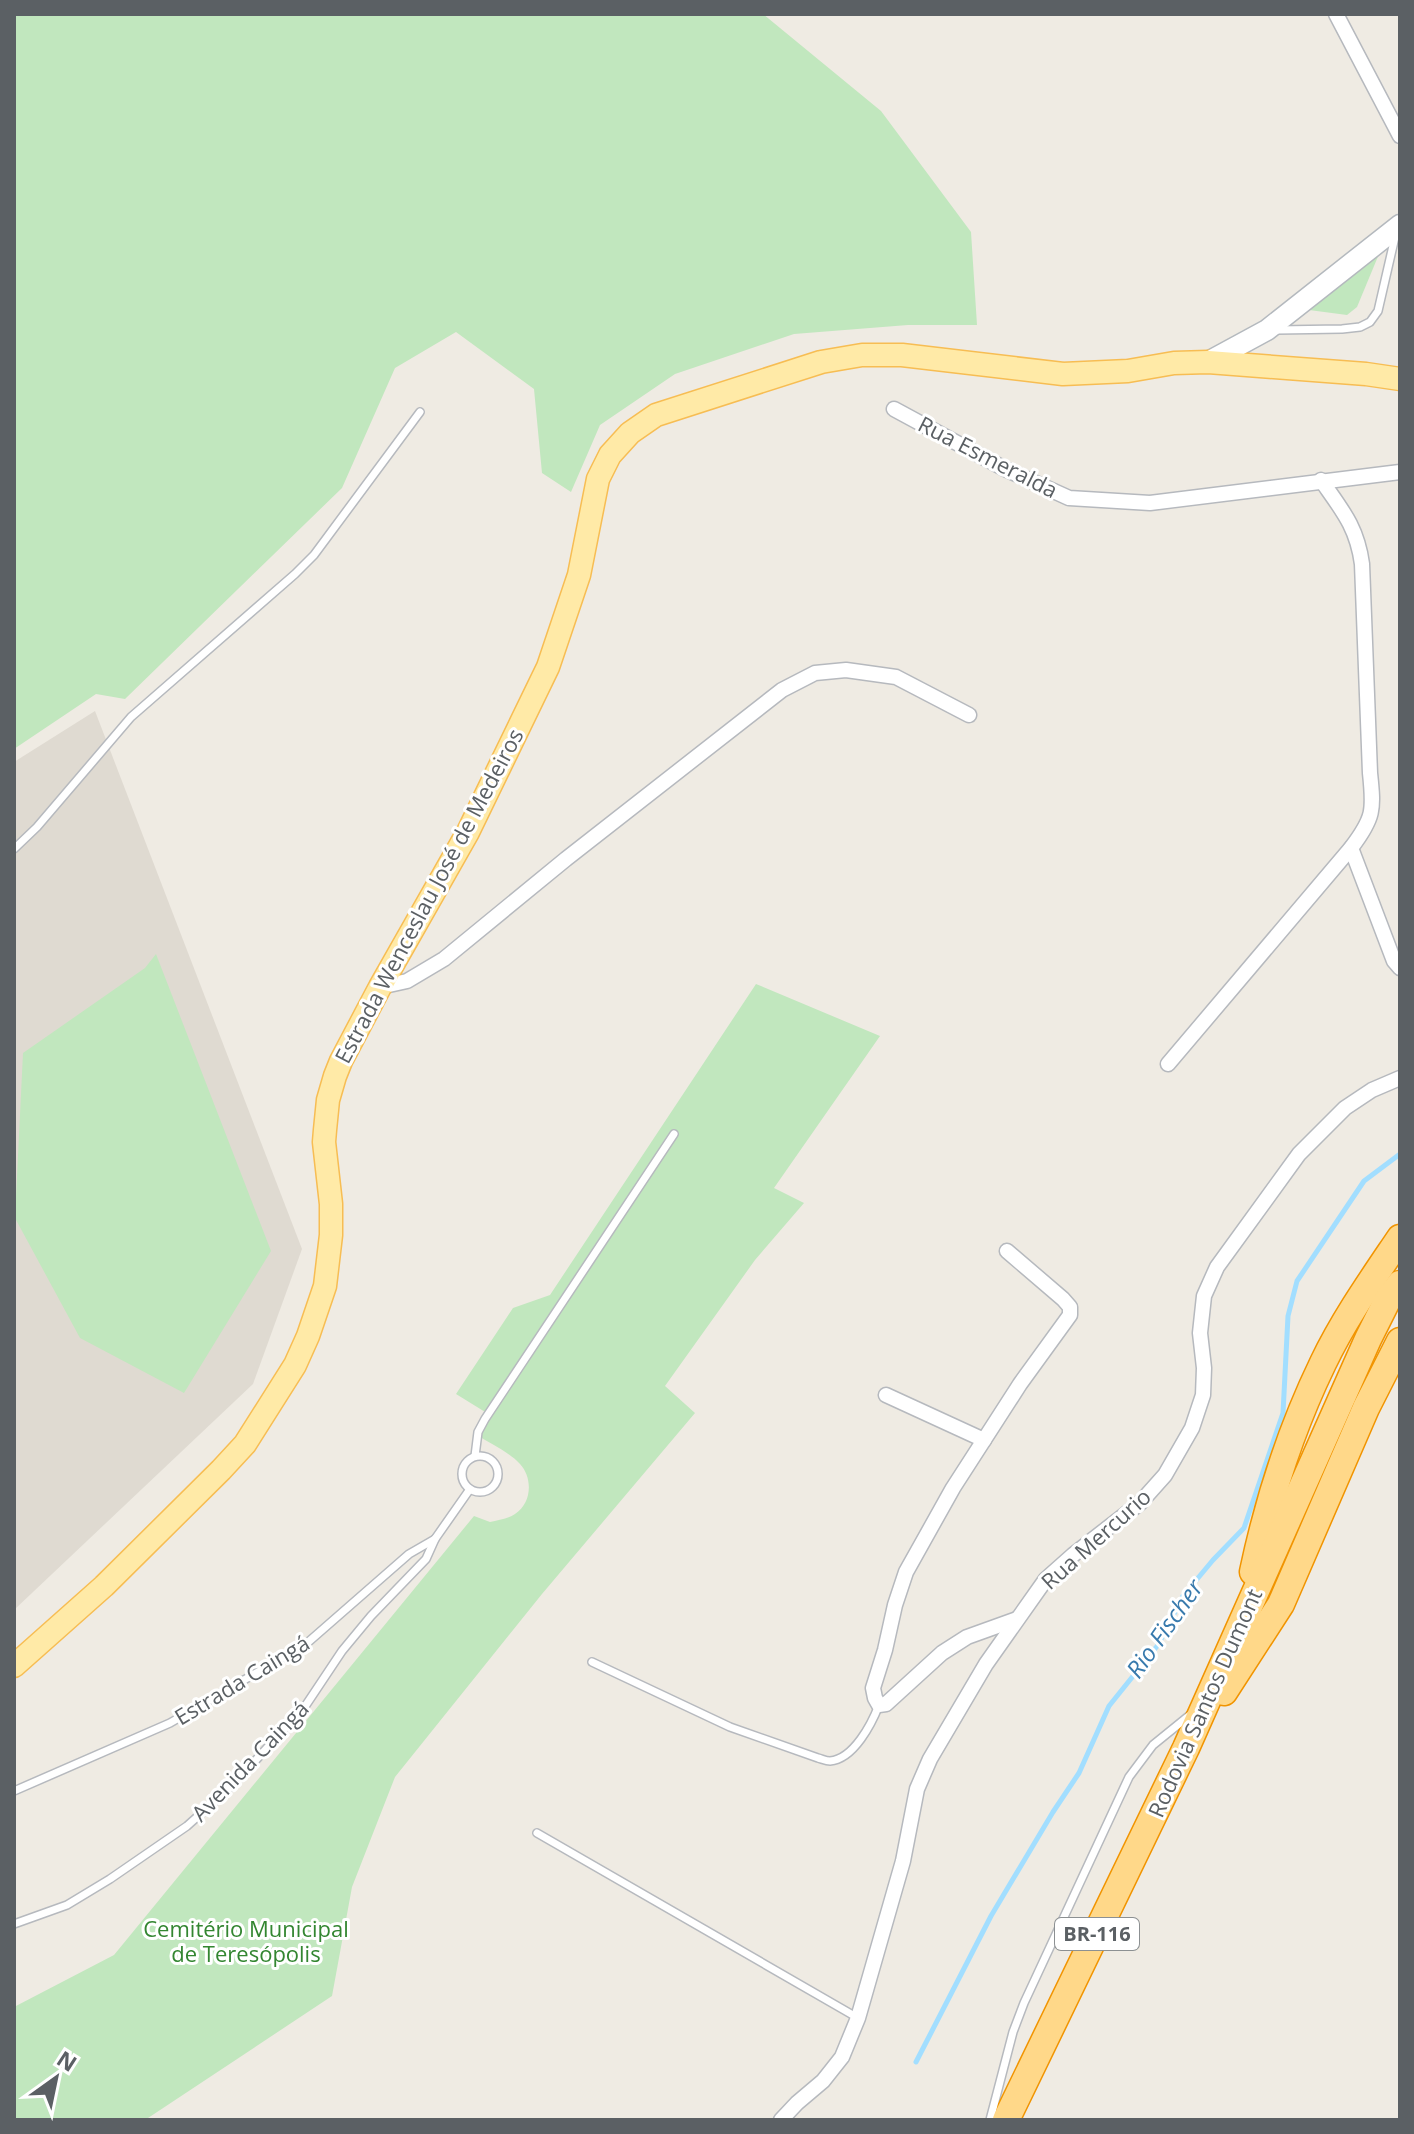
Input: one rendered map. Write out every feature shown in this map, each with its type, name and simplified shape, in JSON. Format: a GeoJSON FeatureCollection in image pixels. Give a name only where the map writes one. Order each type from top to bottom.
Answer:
{"type":"FeatureCollection","features":[{"type":"Feature","properties":{"kind":"highway"},"geometry":{"type":"LineString","coordinates":[[1242,1619],[1266,1518],[1289,1447],[1323,1363],[1361,1295],[1400,1238]]}},
{"type":"Feature","properties":{"kind":"highway","name":"Rodovia Santos Dumont"},"geometry":{"type":"LineString","coordinates":[[1006,2120],[1186,1748],[1368,1339],[1387,1301],[1400,1284]]}},
{"type":"Feature","properties":{"kind":"highway"},"geometry":{"type":"LineString","coordinates":[[1186,1748],[1281,1604],[1366,1408],[1400,1341]]}},
{"type":"Feature","properties":{"kind":"main road","name":"Estrada Wenceslau José de Medeiros"},"geometry":{"type":"LineString","coordinates":[[14,1666],[104,1586],[221,1470],[245,1444],[295,1365],[319,1309],[329,1260],[331,1204],[324,1142],[328,1100],[341,1061],[468,832],[548,667],[579,575],[598,479],[610,455],[630,433],[656,415],[821,362],[862,355],[902,355],[1063,374],[1208,362],[1400,379]]}},
{"type":"Feature","properties":{"kind":"street"},"geometry":{"type":"LineString","coordinates":[[1336,14],[1400,136]]}},
{"type":"Feature","properties":{"kind":"street"},"geometry":{"type":"LineString","coordinates":[[1208,362],[1267,330],[1399,227]]}},
{"type":"Feature","properties":{"kind":"street","name":"Rua Esmeralda"},"geometry":{"type":"LineString","coordinates":[[894,409],[1005,469],[1069,498],[1150,503],[1400,472]]}},
{"type":"Feature","properties":{"kind":"street"},"geometry":{"type":"LineString","coordinates":[[1168,1064],[1351,848],[1372,814],[1359,542],[1350,522],[1321,480]]}},
{"type":"Feature","properties":{"kind":"street"},"geometry":{"type":"LineString","coordinates":[[380,987],[407,981],[444,959],[782,690],[815,673],[846,670],[896,677],[969,715]]}},
{"type":"Feature","properties":{"kind":"street"},"geometry":{"type":"LineString","coordinates":[[1351,848],[1394,961],[1400,968]]}},
{"type":"Feature","properties":{"kind":"street","name":"Rua Mercurio"},"geometry":{"type":"LineString","coordinates":[[781,2120],[823,2081],[842,2057],[858,2018],[903,1861],[917,1789],[946,1731],[986,1664],[1046,1579],[1140,1503],[1165,1475],[1192,1428],[1203,1395],[1200,1333],[1204,1296],[1217,1267],[1299,1154],[1345,1108],[1372,1090],[1400,1078]]}},
{"type":"Feature","properties":{"kind":"street"},"geometry":{"type":"LineString","coordinates":[[1007,1251],[1063,1299],[1070,1307],[1070,1315],[1027,1373],[953,1488],[906,1572],[873,1688],[879,1705],[892,1700],[942,1653],[967,1637],[1017,1619]]}},
{"type":"Feature","properties":{"kind":"street"},"geometry":{"type":"LineString","coordinates":[[886,1395],[984,1440]]}},
{"type":"Feature","properties":{"kind":"lane"},"geometry":{"type":"LineString","coordinates":[[1267,330],[1342,329],[1360,327],[1370,322],[1378,311],[1399,227]]}},
{"type":"Feature","properties":{"kind":"lane"},"geometry":{"type":"LineString","coordinates":[[14,849],[37,827],[131,717],[314,555],[420,412]]}},
{"type":"Feature","properties":{"kind":"lane"},"geometry":{"type":"LineString","coordinates":[[475,1456],[478,1432],[485,1419],[674,1134]]}},
{"type":"Feature","properties":{"kind":"lane"},"geometry":{"type":"LineString","coordinates":[[475,1456],[485,1456],[494,1462],[498,1471],[497,1481],[490,1489],[480,1492],[470,1489],[462,1471],[475,1456]]}},
{"type":"Feature","properties":{"kind":"lane","name":"Estrada Caingá"},"geometry":{"type":"LineString","coordinates":[[14,1791],[170,1723],[306,1644],[409,1554],[435,1539],[470,1489]]}},
{"type":"Feature","properties":{"kind":"lane","name":"Avenida Caingá"},"geometry":{"type":"LineString","coordinates":[[14,1924],[67,1905],[110,1879],[187,1826],[235,1783],[306,1705],[342,1651],[371,1616],[426,1559],[435,1539]]}},
{"type":"Feature","properties":{"kind":"lane"},"geometry":{"type":"LineString","coordinates":[[592,1662],[730,1727],[831,1761],[841,1758],[861,1740],[879,1705]]}},
{"type":"Feature","properties":{"kind":"lane"},"geometry":{"type":"LineString","coordinates":[[990,2120],[1013,2032],[1024,2003],[1129,1777],[1153,1745],[1207,1701]]}},
{"type":"Feature","properties":{"kind":"lane"},"geometry":{"type":"LineString","coordinates":[[537,1833],[858,2018]]}},
{"type":"Feature","properties":{"kind":"shaded area"},"geometry":{"type":"Polygon","coordinates":[[[95,711],[302,1249],[253,1384],[14,1610],[14,762],[95,711]]]}},
{"type":"Feature","properties":{"kind":"green space"},"geometry":{"type":"Polygon","coordinates":[[[14,14],[763,14],[881,111],[971,232],[977,325],[908,325],[794,334],[675,374],[600,425],[571,492],[542,473],[534,389],[456,332],[395,368],[342,488],[125,699],[96,694],[14,749],[14,14]]]}},
{"type":"Feature","properties":{"kind":"green space"},"geometry":{"type":"Polygon","coordinates":[[[1384,242],[1357,307],[1347,315],[1309,310],[1384,242]]]}},
{"type":"Feature","properties":{"kind":"green space"},"geometry":{"type":"Polygon","coordinates":[[[156,954],[271,1251],[184,1393],[80,1338],[15,1218],[23,1053],[145,968],[156,954]]]}},
{"type":"Feature","properties":{"kind":"green space","name":"Cemitério Municipal de Teresópolis"},"geometry":{"type":"Polygon","coordinates":[[[756,984],[880,1036],[774,1188],[804,1203],[755,1260],[665,1386],[695,1413],[542,1594],[395,1777],[352,1887],[332,1996],[145,2120],[14,2120],[14,2007],[114,1955],[474,1516],[490,1522],[503,1519],[515,1514],[525,1504],[529,1483],[520,1464],[477,1435],[490,1415],[456,1394],[513,1308],[550,1295],[756,984]]]}},
{"type":"Feature","properties":{"kind":"waterway","name":"Rio Fischer"},"geometry":{"type":"LineString","coordinates":[[916,2062],[991,1916],[1079,1773],[1109,1706],[1158,1645],[1183,1596],[1244,1528],[1283,1413],[1288,1316],[1297,1281],[1364,1181],[1400,1154]]}}]}
